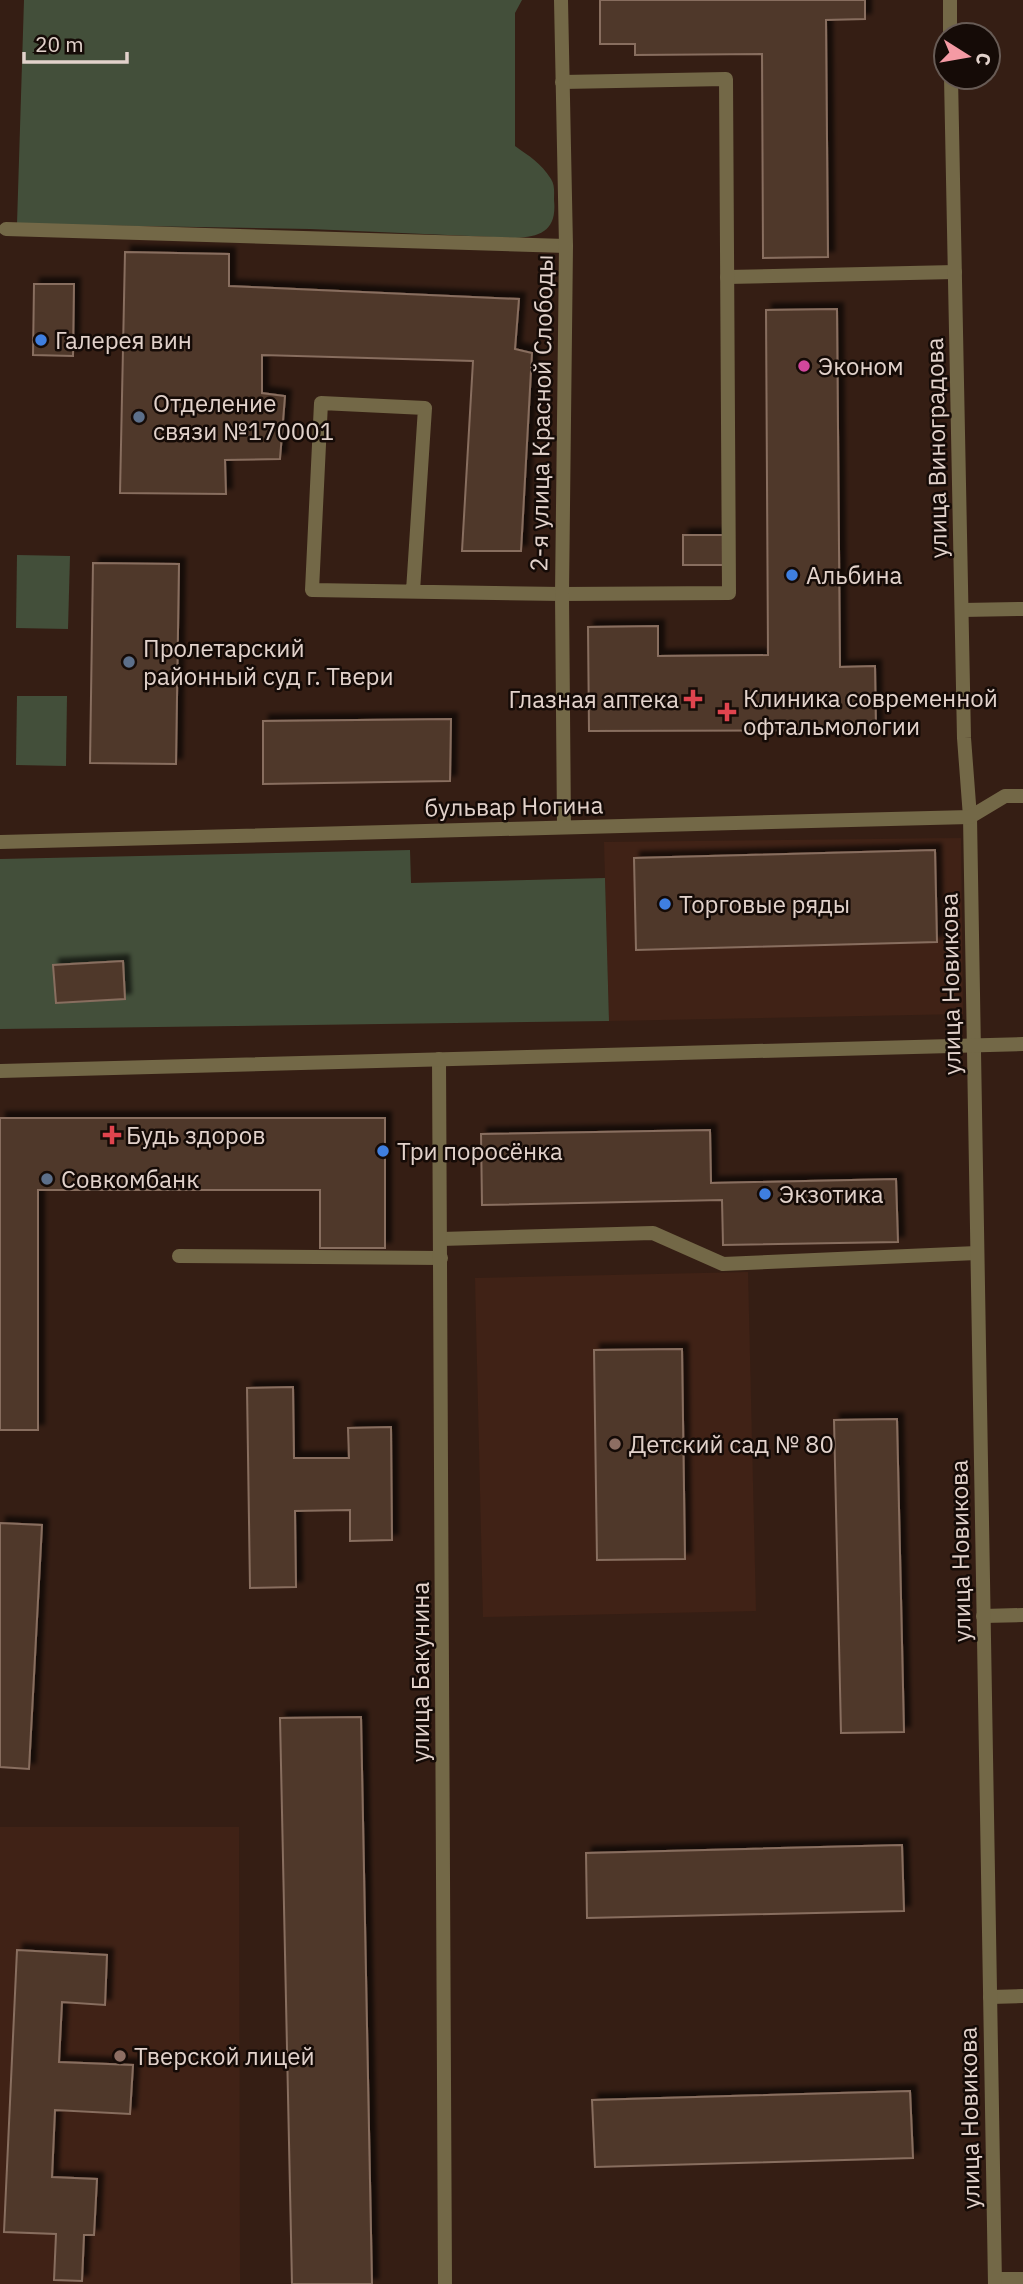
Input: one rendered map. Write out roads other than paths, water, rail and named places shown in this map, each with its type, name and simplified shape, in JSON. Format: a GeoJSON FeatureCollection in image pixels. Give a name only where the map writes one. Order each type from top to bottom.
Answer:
{"type":"FeatureCollection","features":[{"type":"Feature","properties":{"kind":"street","name":"2-я улица Красной Слободы"},"geometry":{"type":"LineString","coordinates":[[561,0],[566,246],[562,594],[564,827]]}},
{"type":"Feature","properties":{"kind":"street"},"geometry":{"type":"LineString","coordinates":[[950,0],[950,21]]}},
{"type":"Feature","properties":{"kind":"street"},"geometry":{"type":"LineString","coordinates":[[413,592],[425,408],[321,402],[312,590],[413,592],[562,594],[729,593],[726,79],[562,82]]}},
{"type":"Feature","properties":{"kind":"street","name":"улица Виноградова"},"geometry":{"type":"LineString","coordinates":[[951,91],[964,738],[970,817]]}},
{"type":"Feature","properties":{"kind":"street"},"geometry":{"type":"LineString","coordinates":[[5,229],[566,246]]}},
{"type":"Feature","properties":{"kind":"street"},"geometry":{"type":"LineString","coordinates":[[727,278],[955,272]]}},
{"type":"Feature","properties":{"kind":"street"},"geometry":{"type":"LineString","coordinates":[[962,610],[1023,609]]}},
{"type":"Feature","properties":{"kind":"street","name":"бульвар Ногина"},"geometry":{"type":"LineString","coordinates":[[0,842],[970,817],[1005,796],[1023,796]]}},
{"type":"Feature","properties":{"kind":"street","name":"улица Новикова"},"geometry":{"type":"LineString","coordinates":[[970,817],[995,2281]]}},
{"type":"Feature","properties":{"kind":"street"},"geometry":{"type":"LineString","coordinates":[[0,1071],[1023,1044]]}},
{"type":"Feature","properties":{"kind":"street","name":"улица Бакунина"},"geometry":{"type":"LineString","coordinates":[[439,1059],[445,2284]]}},
{"type":"Feature","properties":{"kind":"street"},"geometry":{"type":"LineString","coordinates":[[441,1239],[653,1233],[723,1264],[977,1252]]}},
{"type":"Feature","properties":{"kind":"street"},"geometry":{"type":"LineString","coordinates":[[179,1256],[441,1258]]}},
{"type":"Feature","properties":{"kind":"street"},"geometry":{"type":"LineString","coordinates":[[984,1616],[1023,1615]]}},
{"type":"Feature","properties":{"kind":"street"},"geometry":{"type":"LineString","coordinates":[[990,1997],[1023,1996]]}},
{"type":"Feature","properties":{"kind":"street"},"geometry":{"type":"LineString","coordinates":[[995,2281],[1023,2279]]}},
{"type":"Feature","properties":{"kind":"place","name":"Галерея вин"},"geometry":{"type":"Point","coordinates":[41,340]}},
{"type":"Feature","properties":{"kind":"place","name":"Эконом"},"geometry":{"type":"Point","coordinates":[804,366]}},
{"type":"Feature","properties":{"kind":"place","name":"Отделение связи №170001"},"geometry":{"type":"Point","coordinates":[139,417]}},
{"type":"Feature","properties":{"kind":"place","name":"Альбина"},"geometry":{"type":"Point","coordinates":[792,575]}},
{"type":"Feature","properties":{"kind":"place","name":"Пролетарский районный суд г. Твери"},"geometry":{"type":"Point","coordinates":[129,662]}},
{"type":"Feature","properties":{"kind":"place","name":"Глазная аптека"},"geometry":{"type":"Point","coordinates":[693,699]}},
{"type":"Feature","properties":{"kind":"place","name":"Клиника современной офтальмологии"},"geometry":{"type":"Point","coordinates":[727,712]}},
{"type":"Feature","properties":{"kind":"place","name":"Торговые ряды"},"geometry":{"type":"Point","coordinates":[665,904]}},
{"type":"Feature","properties":{"kind":"place","name":"Будь здоров"},"geometry":{"type":"Point","coordinates":[112,1135]}},
{"type":"Feature","properties":{"kind":"place","name":"Три поросёнка"},"geometry":{"type":"Point","coordinates":[383,1151]}},
{"type":"Feature","properties":{"kind":"place","name":"Совкомбанк"},"geometry":{"type":"Point","coordinates":[47,1179]}},
{"type":"Feature","properties":{"kind":"place","name":"Экзотика"},"geometry":{"type":"Point","coordinates":[765,1194]}},
{"type":"Feature","properties":{"kind":"place","name":"Детский сад № 80"},"geometry":{"type":"Point","coordinates":[615,1444]}},
{"type":"Feature","properties":{"kind":"place","name":"Тверской лицей"},"geometry":{"type":"Point","coordinates":[120,2056]}}]}
